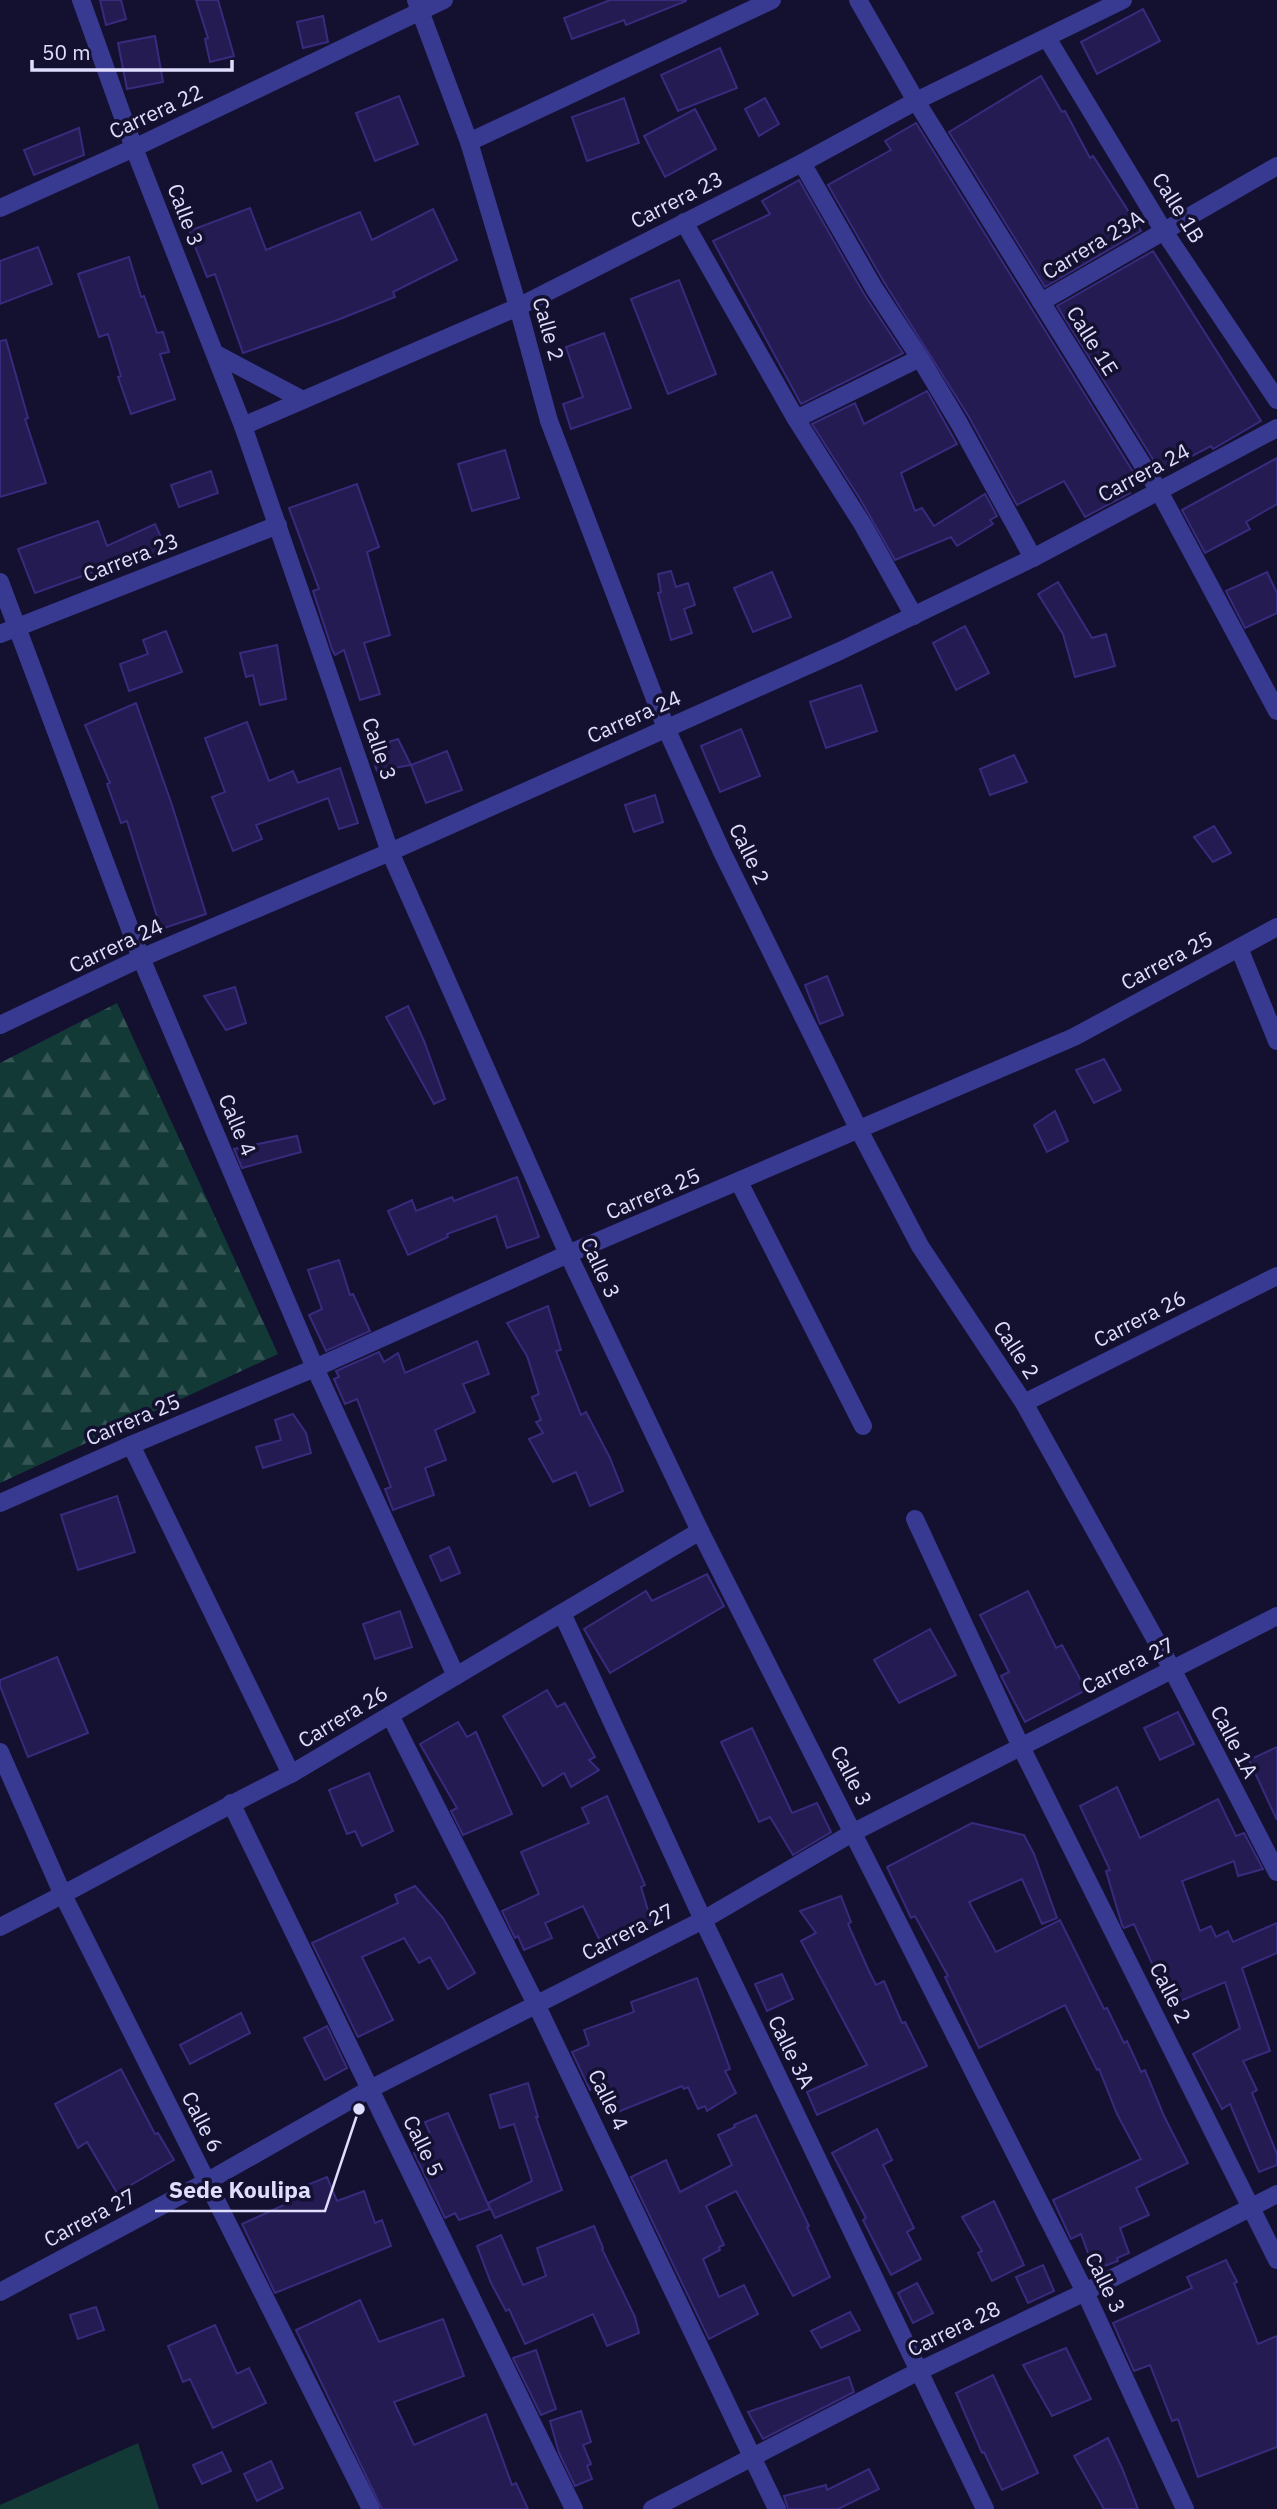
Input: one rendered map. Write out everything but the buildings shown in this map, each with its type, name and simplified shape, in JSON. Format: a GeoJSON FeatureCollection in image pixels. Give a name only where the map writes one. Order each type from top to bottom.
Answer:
{"type":"FeatureCollection","features":[{"type":"Feature","properties":{"kind":"street","name":"Calle 3"},"geometry":{"type":"LineString","coordinates":[[81,0],[135,148],[243,426],[390,852],[568,1254],[700,1531],[1085,2292],[1185,2509]]}},
{"type":"Feature","properties":{"kind":"street","name":"Carrera 22"},"geometry":{"type":"LineString","coordinates":[[0,208],[135,148],[419,6],[444,0]]}},
{"type":"Feature","properties":{"kind":"street"},"geometry":{"type":"LineString","coordinates":[[468,142],[772,0]]}},
{"type":"Feature","properties":{"kind":"street","name":"Calle 1E"},"geometry":{"type":"LineString","coordinates":[[858,0],[916,101],[1159,491],[1277,712]]}},
{"type":"Feature","properties":{"kind":"street","name":"Carrera 23"},"geometry":{"type":"LineString","coordinates":[[243,426],[518,307],[802,163],[916,101],[1123,0]]}},
{"type":"Feature","properties":{"kind":"street","name":"Calle 2"},"geometry":{"type":"LineString","coordinates":[[419,6],[468,142],[550,421],[666,728],[722,852],[859,1130],[920,1246],[1024,1403],[1172,1669]]}},
{"type":"Feature","properties":{"kind":"street","name":"Calle 1B"},"geometry":{"type":"LineString","coordinates":[[1046,38],[1163,230],[1277,400]]}},
{"type":"Feature","properties":{"kind":"street"},"geometry":{"type":"LineString","coordinates":[[802,163],[874,288],[959,423],[1033,558]]}},
{"type":"Feature","properties":{"kind":"street","name":"Carrera 23A"},"geometry":{"type":"LineString","coordinates":[[1041,302],[1277,166]]}},
{"type":"Feature","properties":{"kind":"street"},"geometry":{"type":"LineString","coordinates":[[684,222],[796,419],[863,525],[914,615]]}},
{"type":"Feature","properties":{"kind":"street"},"geometry":{"type":"LineString","coordinates":[[216,354],[303,400]]}},
{"type":"Feature","properties":{"kind":"street"},"geometry":{"type":"LineString","coordinates":[[796,419],[920,358]]}},
{"type":"Feature","properties":{"kind":"street","name":"Carrera 24"},"geometry":{"type":"LineString","coordinates":[[0,1025],[142,958],[390,852],[914,615],[1033,558],[1277,428]]}},
{"type":"Feature","properties":{"kind":"street","name":"Carrera 23"},"geometry":{"type":"LineString","coordinates":[[8,630],[278,525]]}},
{"type":"Feature","properties":{"kind":"street","name":"Calle 4"},"geometry":{"type":"LineString","coordinates":[[0,582],[8,630],[142,958],[315,1368],[456,1676]]}},
{"type":"Feature","properties":{"kind":"street","name":"Carrera 25"},"geometry":{"type":"LineString","coordinates":[[0,1503],[315,1368],[568,1254],[1074,1037],[1277,927]]}},
{"type":"Feature","properties":{"kind":"street"},"geometry":{"type":"LineString","coordinates":[[1239,948],[1277,1041]]}},
{"type":"Feature","properties":{"kind":"street"},"geometry":{"type":"LineString","coordinates":[[739,1182],[863,1426]]}},
{"type":"Feature","properties":{"kind":"street","name":"Carrera 26"},"geometry":{"type":"LineString","coordinates":[[1024,1403],[1277,1276]]}},
{"type":"Feature","properties":{"kind":"street"},"geometry":{"type":"LineString","coordinates":[[131,1445],[291,1774]]}},
{"type":"Feature","properties":{"kind":"street","name":"Calle 2"},"geometry":{"type":"LineString","coordinates":[[915,1519],[1021,1747],[1277,2260]]}},
{"type":"Feature","properties":{"kind":"street","name":"Carrera 26"},"geometry":{"type":"LineString","coordinates":[[0,1927],[231,1803],[291,1774],[700,1531]]}},
{"type":"Feature","properties":{"kind":"street","name":"Calle 3A"},"geometry":{"type":"LineString","coordinates":[[562,1613],[703,1920],[985,2509]]}},
{"type":"Feature","properties":{"kind":"street","name":"Carrera 27"},"geometry":{"type":"LineString","coordinates":[[0,2292],[206,2182],[370,2089],[703,1920],[854,1832],[1277,1616]]}},
{"type":"Feature","properties":{"kind":"street","name":"Calle 1A"},"geometry":{"type":"LineString","coordinates":[[1172,1669],[1277,1872]]}},
{"type":"Feature","properties":{"kind":"street","name":"Calle 4"},"geometry":{"type":"LineString","coordinates":[[390,1715],[537,2004],[777,2509]]}},
{"type":"Feature","properties":{"kind":"street","name":"Calle 6"},"geometry":{"type":"LineString","coordinates":[[0,1752],[63,1895],[372,2509]]}},
{"type":"Feature","properties":{"kind":"street","name":"Calle 5"},"geometry":{"type":"LineString","coordinates":[[231,1803],[574,2509]]}},
{"type":"Feature","properties":{"kind":"street","name":"Carrera 28"},"geometry":{"type":"LineString","coordinates":[[652,2509],[919,2371],[1085,2292],[1277,2194]]}},
{"type":"Feature","properties":{"kind":"green space"},"geometry":{"type":"Polygon","coordinates":[[[117,1003],[278,1354],[0,1483],[0,1063],[117,1003]]]}},
{"type":"Feature","properties":{"kind":"green space"},"geometry":{"type":"Polygon","coordinates":[[[138,2443],[159,2509],[0,2509],[0,2505],[138,2443]]]}},
{"type":"Feature","properties":{"kind":"place","name":"Sede Koulipa"},"geometry":{"type":"Point","coordinates":[359,2109]}}]}
